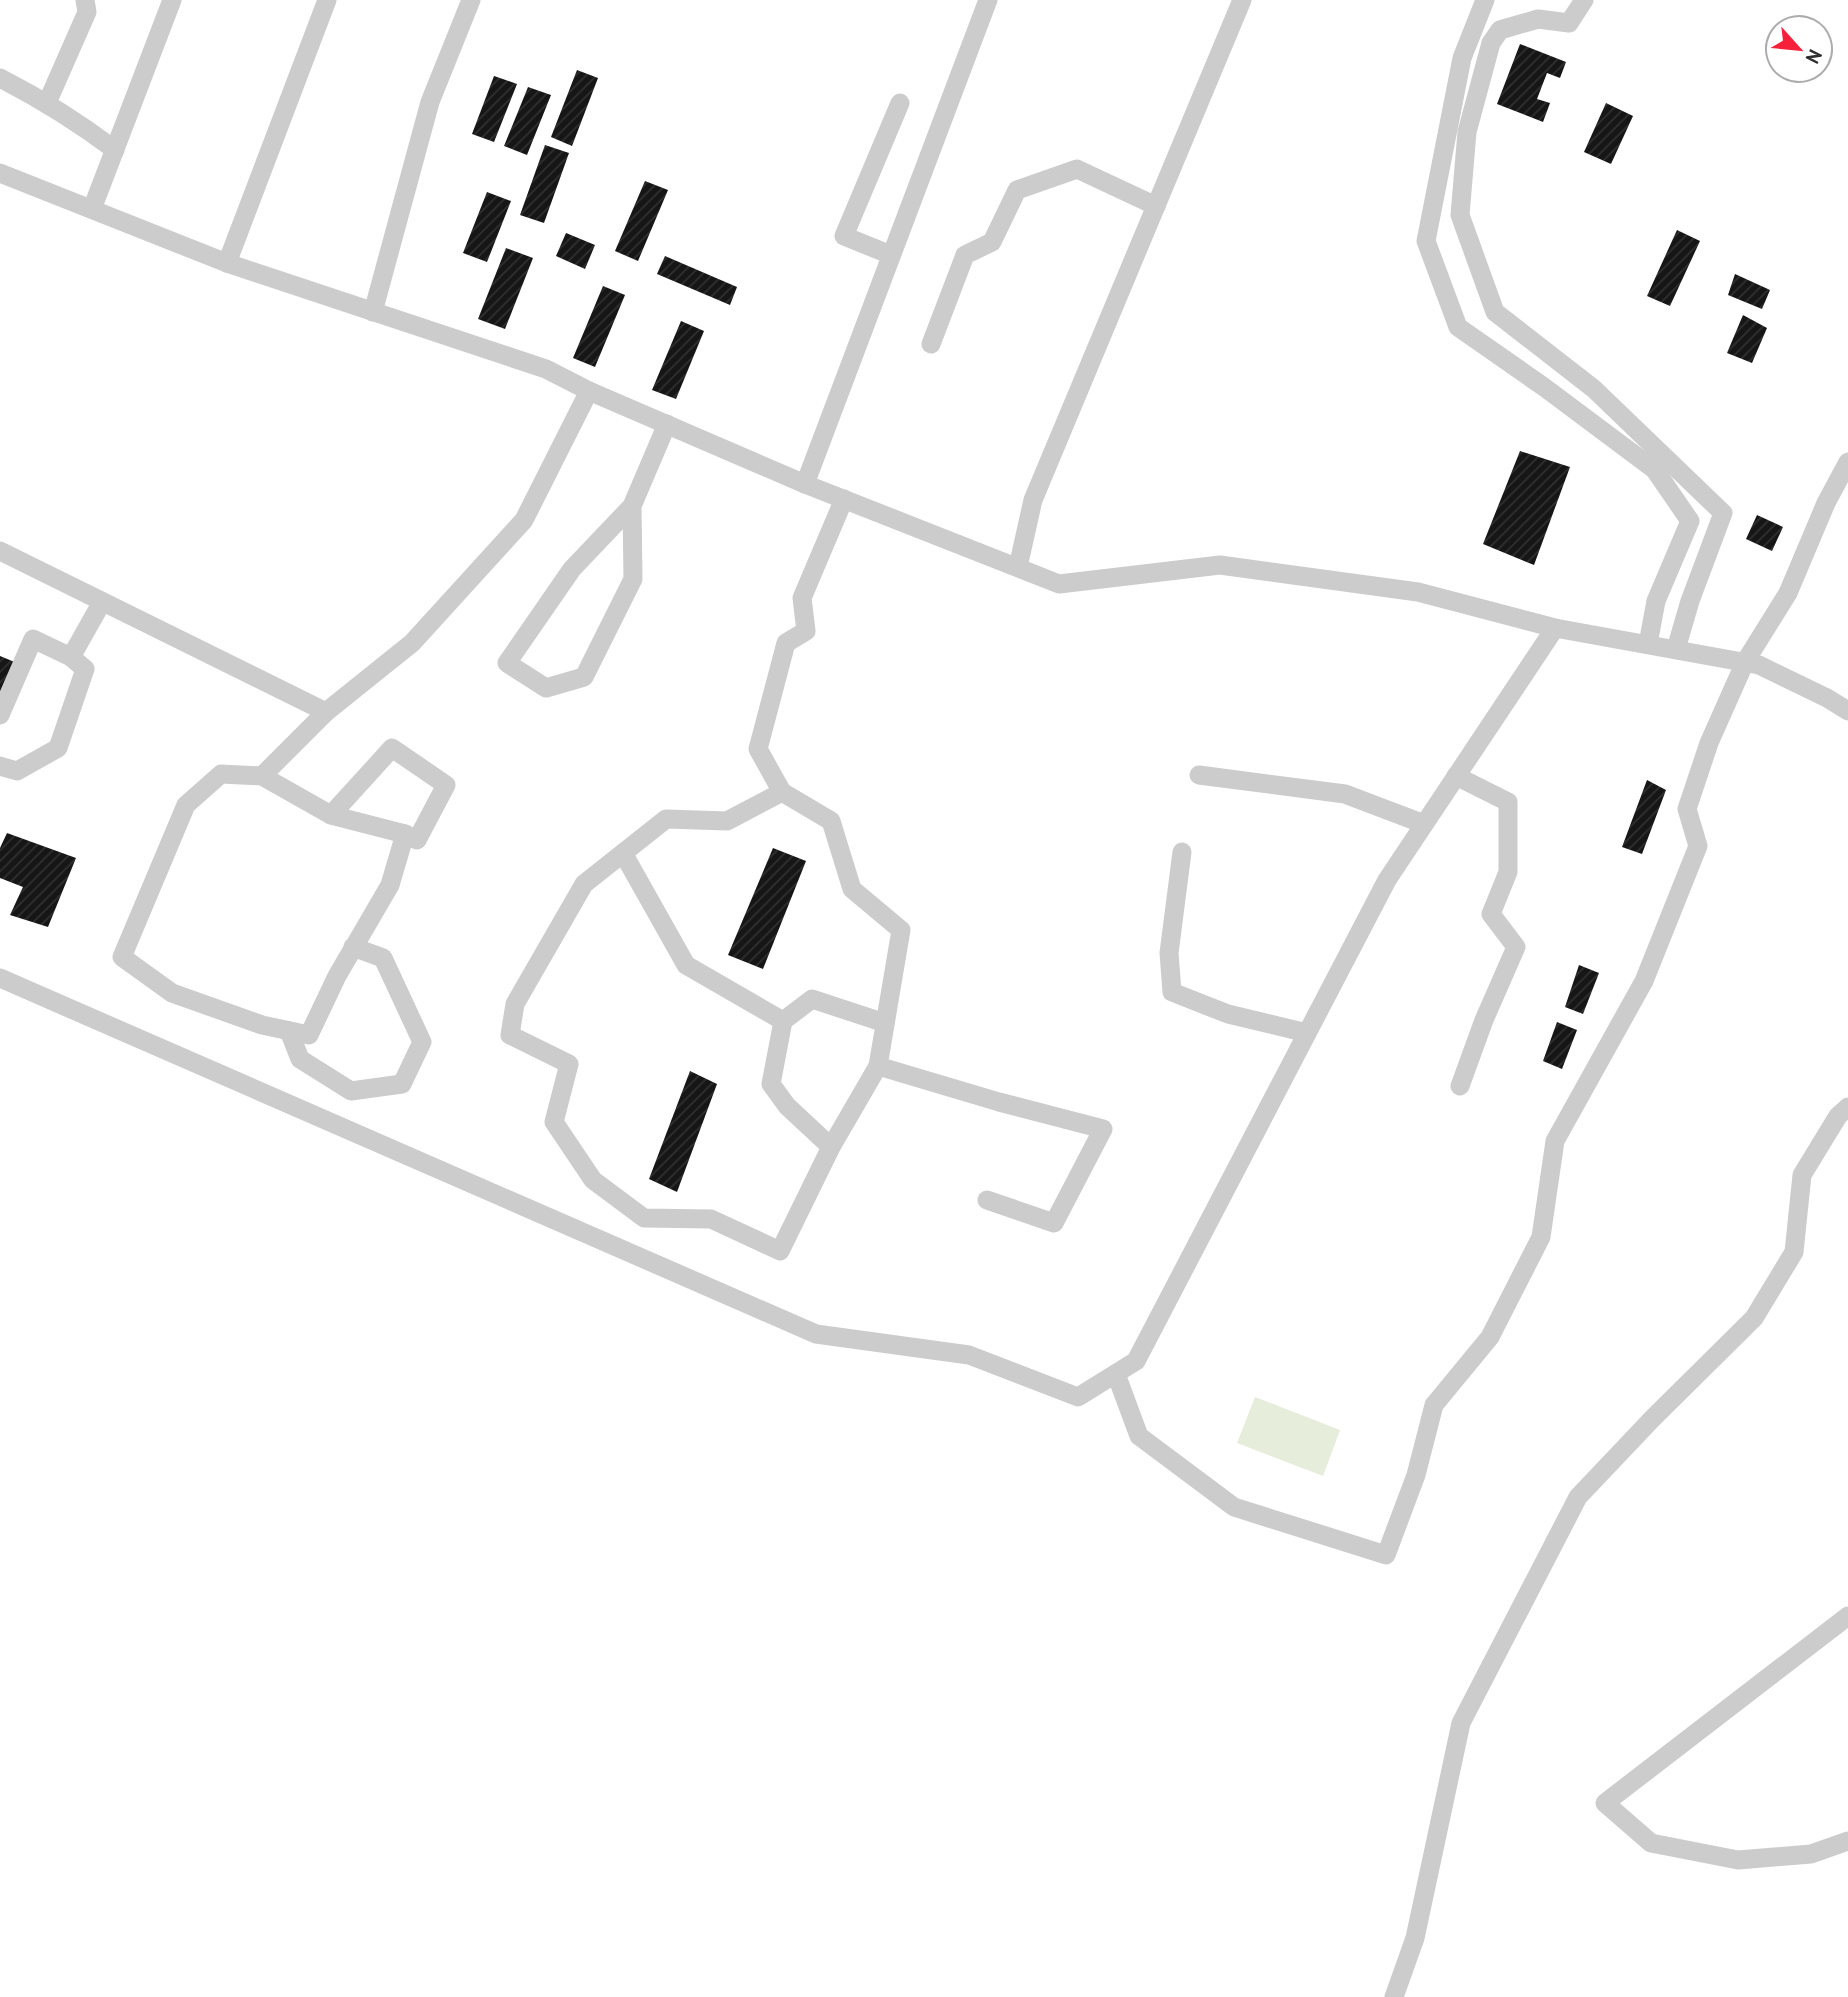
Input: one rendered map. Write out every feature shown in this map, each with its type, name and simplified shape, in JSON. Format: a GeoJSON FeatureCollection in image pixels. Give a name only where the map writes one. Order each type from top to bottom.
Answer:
{"type":"FeatureCollection","features":[{"type":"Feature","properties":{"kind":"street"},"geometry":{"type":"LineString","coordinates":[[47,103],[87,12],[85,0]]}},
{"type":"Feature","properties":{"kind":"street"},"geometry":{"type":"LineString","coordinates":[[92,209],[172,0]]}},
{"type":"Feature","properties":{"kind":"street"},"geometry":{"type":"LineString","coordinates":[[227,263],[327,0]]}},
{"type":"Feature","properties":{"kind":"street"},"geometry":{"type":"LineString","coordinates":[[373,312],[430,102],[471,0]]}},
{"type":"Feature","properties":{"kind":"street"},"geometry":{"type":"LineString","coordinates":[[805,484],[988,0]]}},
{"type":"Feature","properties":{"kind":"street"},"geometry":{"type":"LineString","coordinates":[[1018,568],[1033,500],[1242,0]]}},
{"type":"Feature","properties":{"kind":"street"},"geometry":{"type":"LineString","coordinates":[[1485,0],[1462,58],[1426,241],[1458,327],[1655,470],[1690,521],[1656,601],[1648,644]]}},
{"type":"Feature","properties":{"kind":"street"},"geometry":{"type":"LineString","coordinates":[[1584,0],[1569,23],[1538,19],[1500,30],[1491,43],[1467,132],[1460,215],[1495,312],[1594,390],[1723,513],[1690,601],[1676,649]]}},
{"type":"Feature","properties":{"kind":"street"},"geometry":{"type":"LineString","coordinates":[[0,78],[84,126],[115,150]]}},
{"type":"Feature","properties":{"kind":"street"},"geometry":{"type":"LineString","coordinates":[[891,256],[844,236],[901,103]]}},
{"type":"Feature","properties":{"kind":"street"},"geometry":{"type":"LineString","coordinates":[[931,344],[965,255],[992,242],[1017,190],[1077,169],[1156,206]]}},
{"type":"Feature","properties":{"kind":"street"},"geometry":{"type":"LineString","coordinates":[[1,177],[92,209],[227,263],[546,369],[805,484],[1059,584],[1220,565],[1418,592],[1555,628],[1745,662],[1827,698],[1848,711]]}},
{"type":"Feature","properties":{"kind":"street"},"geometry":{"type":"LineString","coordinates":[[262,776],[326,712],[412,643],[524,520],[589,390]]}},
{"type":"Feature","properties":{"kind":"street"},"geometry":{"type":"LineString","coordinates":[[632,506],[633,579],[584,677],[546,688],[507,663],[572,569],[632,506],[667,424]]}},
{"type":"Feature","properties":{"kind":"street"},"geometry":{"type":"LineString","coordinates":[[1115,1374],[1139,1436],[1234,1507],[1386,1555],[1416,1475],[1434,1405],[1490,1337],[1541,1237],[1555,1141],[1644,981],[1698,846],[1687,809],[1709,743],[1745,662],[1788,593],[1826,503],[1848,462]]}},
{"type":"Feature","properties":{"kind":"street"},"geometry":{"type":"LineString","coordinates":[[782,792],[727,821],[667,819],[584,884],[515,1004],[510,1035],[569,1064],[554,1122],[593,1180],[644,1218],[711,1219],[780,1251],[831,1147],[878,1066],[901,930],[852,889],[831,821],[782,792],[758,749],[786,643],[806,631],[802,598],[844,499]]}},
{"type":"Feature","properties":{"kind":"street"},"geometry":{"type":"LineString","coordinates":[[0,551],[326,712]]}},
{"type":"Feature","properties":{"kind":"street"},"geometry":{"type":"LineString","coordinates":[[71,657],[102,601]]}},
{"type":"Feature","properties":{"kind":"street"},"geometry":{"type":"LineString","coordinates":[[0,978],[816,1334],[969,1355],[1077,1398],[1136,1362],[1387,880],[1555,628]]}},
{"type":"Feature","properties":{"kind":"street"},"geometry":{"type":"LineString","coordinates":[[0,715],[33,639],[71,657],[85,668],[58,747],[17,771],[0,766]]}},
{"type":"Feature","properties":{"kind":"street"},"geometry":{"type":"LineString","coordinates":[[331,815],[392,748],[446,785],[417,840],[405,834],[331,815],[262,776],[221,774],[186,805],[122,957],[172,993],[262,1025],[309,1035],[337,976],[390,885],[405,834]]}},
{"type":"Feature","properties":{"kind":"street"},"geometry":{"type":"LineString","coordinates":[[1199,775],[1346,794],[1424,824]]}},
{"type":"Feature","properties":{"kind":"street"},"geometry":{"type":"LineString","coordinates":[[1456,776],[1508,802],[1508,872],[1491,914],[1516,947],[1484,1020],[1460,1086]]}},
{"type":"Feature","properties":{"kind":"street"},"geometry":{"type":"LineString","coordinates":[[1182,852],[1170,953],[1172,992],[1227,1014],[1307,1033]]}},
{"type":"Feature","properties":{"kind":"street"},"geometry":{"type":"LineString","coordinates":[[623,853],[686,965],[783,1021]]}},
{"type":"Feature","properties":{"kind":"street"},"geometry":{"type":"LineString","coordinates":[[289,1031],[300,1059],[351,1091],[402,1084],[422,1042],[383,958],[353,947]]}},
{"type":"Feature","properties":{"kind":"street"},"geometry":{"type":"LineString","coordinates":[[831,1147],[787,1105],[771,1084],[783,1021],[812,999],[885,1023]]}},
{"type":"Feature","properties":{"kind":"street"},"geometry":{"type":"LineString","coordinates":[[878,1066],[1103,1129],[1054,1223],[987,1200]]}},
{"type":"Feature","properties":{"kind":"street"},"geometry":{"type":"LineString","coordinates":[[1394,1997],[1415,1938],[1461,1723],[1578,1497],[1754,1318],[1794,1252],[1802,1175],[1838,1116],[1848,1107]]}},
{"type":"Feature","properties":{"kind":"street"},"geometry":{"type":"LineString","coordinates":[[1848,1616],[1605,1803],[1651,1843],[1738,1860],[1811,1854],[1848,1841]]}},
{"type":"Feature","properties":{"kind":"green space"},"geometry":{"type":"Polygon","coordinates":[[[1255,1397],[1340,1430],[1323,1476],[1237,1443],[1255,1397]]]}},
{"type":"Feature","properties":{"kind":"building"},"geometry":{"type":"Polygon","coordinates":[[[1520,44],[1566,62],[1560,78],[1547,73],[1537,99],[1550,103],[1543,122],[1497,104],[1520,44]]]}},
{"type":"Feature","properties":{"kind":"building"},"geometry":{"type":"Polygon","coordinates":[[[577,70],[598,78],[572,146],[551,137],[577,70]]]}},
{"type":"Feature","properties":{"kind":"building"},"geometry":{"type":"Polygon","coordinates":[[[494,76],[517,84],[494,142],[472,134],[494,76]]]}},
{"type":"Feature","properties":{"kind":"building"},"geometry":{"type":"Polygon","coordinates":[[[528,87],[551,95],[527,155],[504,146],[528,87]]]}},
{"type":"Feature","properties":{"kind":"building"},"geometry":{"type":"Polygon","coordinates":[[[1606,103],[1633,116],[1611,164],[1584,152],[1606,103]]]}},
{"type":"Feature","properties":{"kind":"building"},"geometry":{"type":"Polygon","coordinates":[[[545,145],[569,153],[544,223],[520,215],[545,145]]]}},
{"type":"Feature","properties":{"kind":"building"},"geometry":{"type":"Polygon","coordinates":[[[645,181],[668,190],[638,261],[615,251],[645,181]]]}},
{"type":"Feature","properties":{"kind":"building"},"geometry":{"type":"Polygon","coordinates":[[[487,192],[511,201],[487,262],[463,253],[487,192]]]}},
{"type":"Feature","properties":{"kind":"building"},"geometry":{"type":"Polygon","coordinates":[[[1677,230],[1700,241],[1670,306],[1647,296],[1677,230]]]}},
{"type":"Feature","properties":{"kind":"building"},"geometry":{"type":"Polygon","coordinates":[[[566,233],[595,245],[585,269],[556,256],[566,233]]]}},
{"type":"Feature","properties":{"kind":"building"},"geometry":{"type":"Polygon","coordinates":[[[506,248],[533,258],[505,329],[478,319],[506,248]]]}},
{"type":"Feature","properties":{"kind":"building"},"geometry":{"type":"Polygon","coordinates":[[[665,256],[737,287],[730,305],[657,274],[665,256]]]}},
{"type":"Feature","properties":{"kind":"building"},"geometry":{"type":"Polygon","coordinates":[[[1735,274],[1770,290],[1762,309],[1728,295],[1735,274]]]}},
{"type":"Feature","properties":{"kind":"building"},"geometry":{"type":"Polygon","coordinates":[[[603,286],[625,295],[595,367],[573,358],[603,286]]]}},
{"type":"Feature","properties":{"kind":"building"},"geometry":{"type":"Polygon","coordinates":[[[1743,315],[1767,328],[1752,363],[1727,353],[1743,315]]]}},
{"type":"Feature","properties":{"kind":"building"},"geometry":{"type":"Polygon","coordinates":[[[681,321],[704,331],[676,399],[652,390],[681,321]]]}},
{"type":"Feature","properties":{"kind":"building"},"geometry":{"type":"Polygon","coordinates":[[[1520,451],[1570,467],[1534,565],[1483,544],[1520,451]]]}},
{"type":"Feature","properties":{"kind":"building"},"geometry":{"type":"Polygon","coordinates":[[[1757,515],[1783,527],[1772,551],[1746,539],[1757,515]]]}},
{"type":"Feature","properties":{"kind":"building"},"geometry":{"type":"Polygon","coordinates":[[[0,656],[17,663],[0,704],[0,656]]]}},
{"type":"Feature","properties":{"kind":"building"},"geometry":{"type":"Polygon","coordinates":[[[1647,780],[1666,790],[1642,854],[1622,847],[1647,780]]]}},
{"type":"Feature","properties":{"kind":"building"},"geometry":{"type":"Polygon","coordinates":[[[7,833],[76,858],[48,927],[10,915],[23,887],[0,878],[0,848],[7,833]]]}},
{"type":"Feature","properties":{"kind":"building"},"geometry":{"type":"Polygon","coordinates":[[[773,848],[806,861],[763,969],[728,955],[773,848]]]}},
{"type":"Feature","properties":{"kind":"building"},"geometry":{"type":"Polygon","coordinates":[[[1579,965],[1599,973],[1583,1014],[1565,1007],[1579,965]]]}},
{"type":"Feature","properties":{"kind":"building"},"geometry":{"type":"Polygon","coordinates":[[[1557,1022],[1577,1030],[1562,1069],[1543,1061],[1557,1022]]]}},
{"type":"Feature","properties":{"kind":"building"},"geometry":{"type":"Polygon","coordinates":[[[690,1071],[717,1084],[677,1192],[649,1179],[690,1071]]]}}]}
